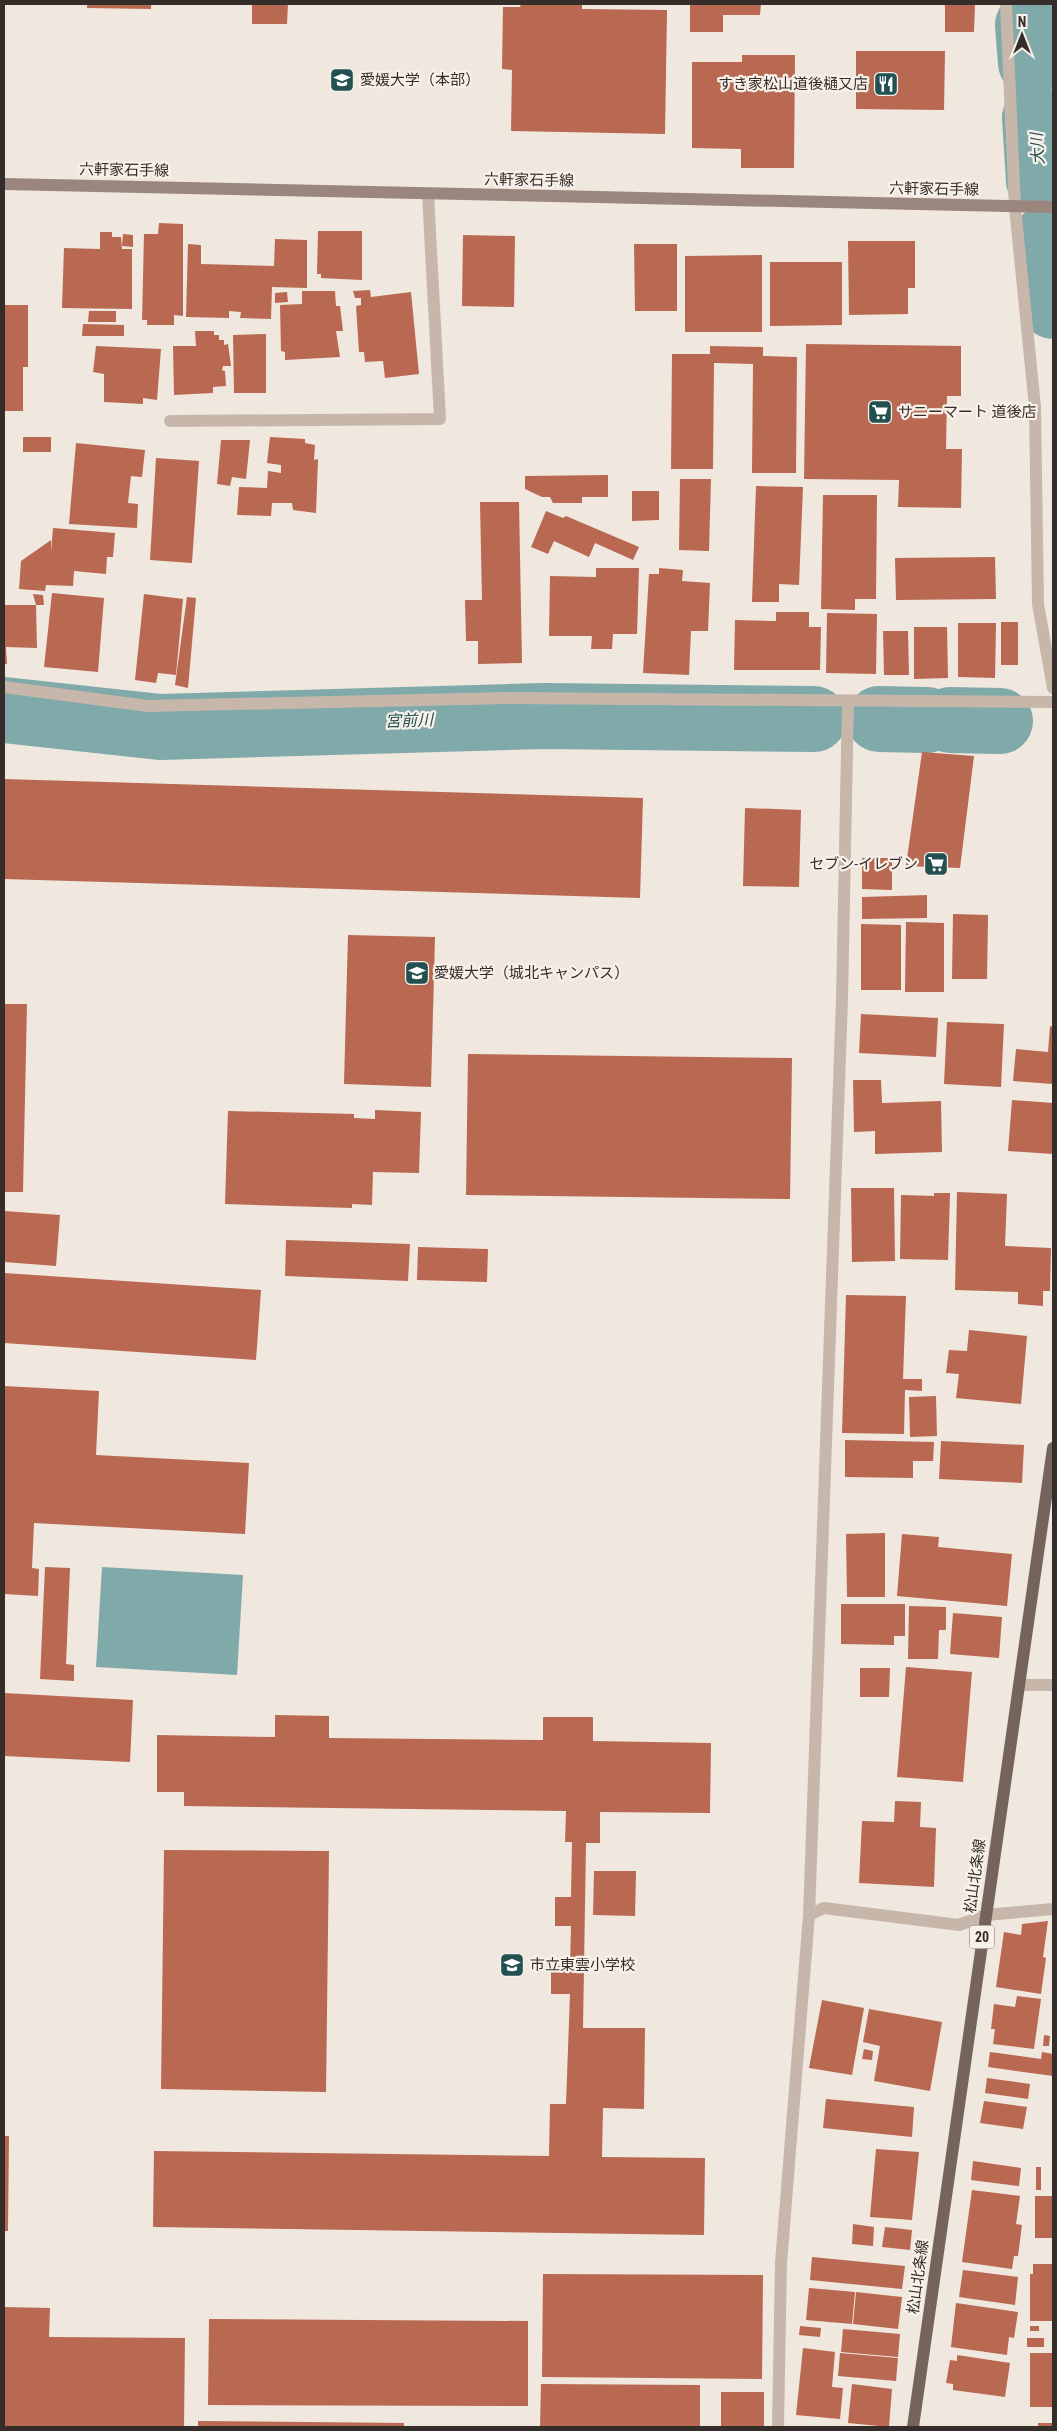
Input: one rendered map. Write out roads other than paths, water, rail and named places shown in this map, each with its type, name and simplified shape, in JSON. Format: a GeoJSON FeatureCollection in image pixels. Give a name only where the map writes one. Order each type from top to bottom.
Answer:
{"type":"FeatureCollection","features":[{"type":"Feature","properties":{"kind":"main road","name":"六軒家石手線"},"geometry":{"type":"LineString","coordinates":[[4,184],[1053,207]]}},
{"type":"Feature","properties":{"kind":"main road","name":"松山北条線"},"geometry":{"type":"LineString","coordinates":[[913,2427],[1053,1448]]}},
{"type":"Feature","properties":{"kind":"street"},"geometry":{"type":"LineString","coordinates":[[1006,4],[1014,207],[1035,407],[1038,604],[1053,688]]}},
{"type":"Feature","properties":{"kind":"street"},"geometry":{"type":"LineString","coordinates":[[170,421],[440,419],[428,194]]}},
{"type":"Feature","properties":{"kind":"street"},"geometry":{"type":"LineString","coordinates":[[4,687],[148,706],[507,698],[1053,702]]}},
{"type":"Feature","properties":{"kind":"street"},"geometry":{"type":"LineString","coordinates":[[778,2427],[781,2262],[809,1915],[842,999],[848,701]]}},
{"type":"Feature","properties":{"kind":"street"},"geometry":{"type":"LineString","coordinates":[[1019,1685],[1053,1685]]}},
{"type":"Feature","properties":{"kind":"street"},"geometry":{"type":"LineString","coordinates":[[809,1915],[824,1908],[959,1925],[986,1914],[1053,1909]]}},
{"type":"Feature","properties":{"kind":"water"},"geometry":{"type":"Polygon","coordinates":[[[102,1567],[243,1575],[237,1675],[96,1667],[102,1567]]]}},
{"type":"Feature","properties":{"kind":"waterway","name":"大川"},"geometry":{"type":"LineString","coordinates":[[1028,25],[1031,63]]}},
{"type":"Feature","properties":{"kind":"waterway","name":"大川"},"geometry":{"type":"LineString","coordinates":[[1035,118],[1039,181]]}},
{"type":"Feature","properties":{"kind":"waterway","name":"大川"},"geometry":{"type":"LineString","coordinates":[[1046,238],[1053,306]]}},
{"type":"Feature","properties":{"kind":"waterway","name":"宮前川"},"geometry":{"type":"LineString","coordinates":[[4,710],[160,727],[544,716],[814,719]]}},
{"type":"Feature","properties":{"kind":"waterway","name":"宮前川"},"geometry":{"type":"LineString","coordinates":[[879,719],[927,720]]}},
{"type":"Feature","properties":{"kind":"waterway","name":"宮前川"},"geometry":{"type":"LineString","coordinates":[[950,720],[1000,721]]}},
{"type":"Feature","properties":{"kind":"place","name":"愛媛大学（本部）"},"geometry":{"type":"Point","coordinates":[342,80]}},
{"type":"Feature","properties":{"kind":"place","name":"すき家松山道後樋又店"},"geometry":{"type":"Point","coordinates":[886,84]}},
{"type":"Feature","properties":{"kind":"place","name":"サニーマート 道後店"},"geometry":{"type":"Point","coordinates":[880,412]}},
{"type":"Feature","properties":{"kind":"place","name":"セブン-イレブン"},"geometry":{"type":"Point","coordinates":[936,864]}},
{"type":"Feature","properties":{"kind":"place","name":"愛媛大学（城北キャンパス）"},"geometry":{"type":"Point","coordinates":[417,973]}},
{"type":"Feature","properties":{"kind":"place","name":"市立東雲小学校"},"geometry":{"type":"Point","coordinates":[512,1965]}}]}
